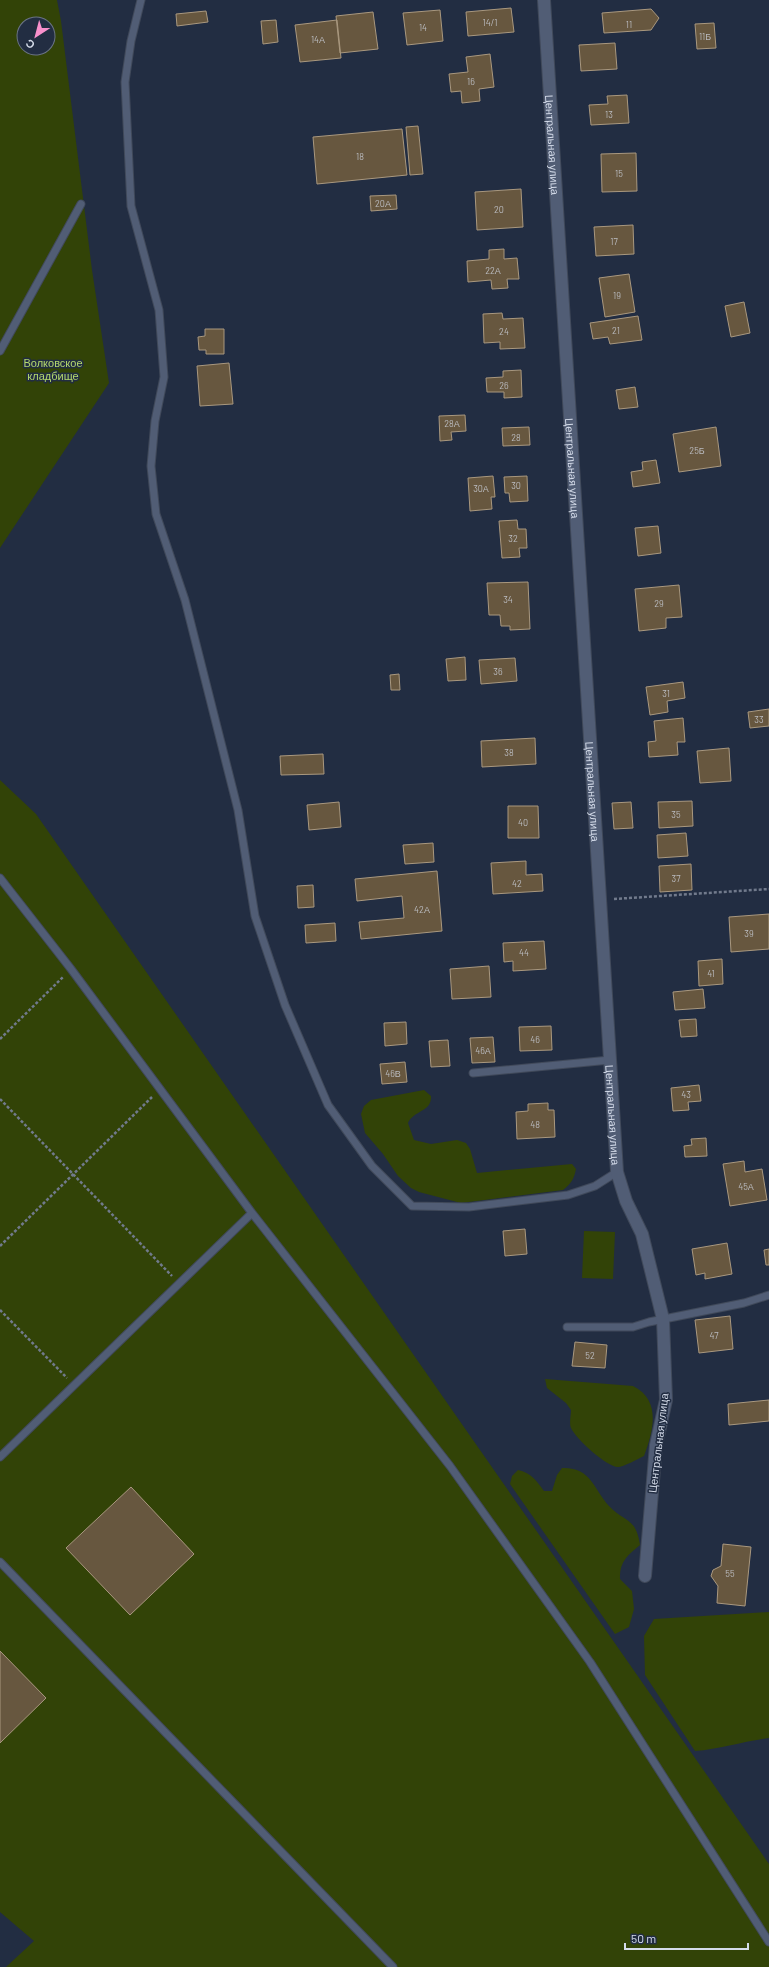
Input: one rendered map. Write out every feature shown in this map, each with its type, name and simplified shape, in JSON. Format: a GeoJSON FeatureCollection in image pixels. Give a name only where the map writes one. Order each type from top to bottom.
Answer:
{"type":"FeatureCollection","features":[{"type":"Feature","properties":{"kind":"street","name":"Центральная улица"},"geometry":{"type":"LineString","coordinates":[[544,0],[617,1172],[626,1201],[642,1234],[663,1319],[666,1400],[656,1445],[645,1576]]}},
{"type":"Feature","properties":{"kind":"lane"},"geometry":{"type":"LineString","coordinates":[[141,0],[131,41],[125,82],[131,206],[160,310],[164,377],[155,421],[150,466],[156,514],[185,600],[238,810],[256,916],[286,1005],[328,1106],[372,1166],[412,1206],[469,1207],[568,1195],[595,1186],[617,1172]]}},
{"type":"Feature","properties":{"kind":"lane"},"geometry":{"type":"LineString","coordinates":[[0,351],[81,204]]}},
{"type":"Feature","properties":{"kind":"lane"},"geometry":{"type":"LineString","coordinates":[[0,878],[71,969],[252,1213],[450,1466],[590,1662],[769,1942]]}},
{"type":"Feature","properties":{"kind":"lane"},"geometry":{"type":"LineString","coordinates":[[473,1073],[610,1060]]}},
{"type":"Feature","properties":{"kind":"lane"},"geometry":{"type":"LineString","coordinates":[[0,1457],[252,1213]]}},
{"type":"Feature","properties":{"kind":"lane"},"geometry":{"type":"LineString","coordinates":[[567,1327],[633,1327],[663,1319],[744,1303],[769,1295]]}},
{"type":"Feature","properties":{"kind":"lane"},"geometry":{"type":"LineString","coordinates":[[0,1562],[393,1967]]}},
{"type":"Feature","properties":{"kind":"path"},"geometry":{"type":"LineString","coordinates":[[600,900],[769,889]]}},
{"type":"Feature","properties":{"kind":"path"},"geometry":{"type":"LineString","coordinates":[[0,1039],[71,969]]}},
{"type":"Feature","properties":{"kind":"path"},"geometry":{"type":"LineString","coordinates":[[0,1246],[160,1090]]}},
{"type":"Feature","properties":{"kind":"path"},"geometry":{"type":"LineString","coordinates":[[0,1098],[179,1284]]}},
{"type":"Feature","properties":{"kind":"path"},"geometry":{"type":"LineString","coordinates":[[0,1310],[74,1386]]}},
{"type":"Feature","properties":{"kind":"green space","name":"Волковское кладбище"},"geometry":{"type":"Polygon","coordinates":[[[0,0],[57,0],[61,21],[92,270],[109,383],[0,548],[0,0]]]}},
{"type":"Feature","properties":{"kind":"green space"},"geometry":{"type":"Polygon","coordinates":[[[0,780],[36,814],[769,1864],[769,1967],[6,1967],[34,1941],[0,1912],[0,780]]]}},
{"type":"Feature","properties":{"kind":"green space"},"geometry":{"type":"Polygon","coordinates":[[[424,1090],[431,1096],[431,1101],[426,1108],[414,1116],[408,1123],[414,1140],[431,1144],[457,1140],[466,1143],[470,1149],[477,1173],[572,1164],[576,1169],[572,1181],[563,1190],[461,1203],[419,1192],[411,1188],[398,1176],[383,1154],[365,1133],[361,1114],[364,1106],[371,1100],[424,1090]]]}},
{"type":"Feature","properties":{"kind":"green space"},"geometry":{"type":"Polygon","coordinates":[[[584,1231],[615,1232],[613,1279],[582,1278],[584,1231]]]}},
{"type":"Feature","properties":{"kind":"green space"},"geometry":{"type":"Polygon","coordinates":[[[545,1379],[633,1386],[642,1392],[648,1399],[652,1408],[653,1417],[650,1437],[644,1456],[620,1467],[613,1466],[600,1458],[574,1433],[570,1426],[571,1410],[566,1403],[547,1388],[545,1379]]]}},
{"type":"Feature","properties":{"kind":"green space"},"geometry":{"type":"Polygon","coordinates":[[[562,1468],[579,1471],[585,1475],[609,1506],[629,1521],[636,1529],[640,1545],[625,1559],[620,1573],[620,1579],[632,1591],[634,1609],[629,1627],[615,1634],[510,1484],[512,1476],[518,1470],[533,1478],[544,1491],[552,1491],[557,1475],[562,1468]]]}},
{"type":"Feature","properties":{"kind":"green space"},"geometry":{"type":"Polygon","coordinates":[[[769,1612],[769,1738],[714,1749],[695,1751],[645,1675],[644,1636],[654,1619],[769,1612]]]}},
{"type":"Feature","properties":{"kind":"building"},"geometry":{"type":"Polygon","coordinates":[[[511,8],[514,32],[468,36],[466,12],[511,8]]]}},
{"type":"Feature","properties":{"kind":"building"},"geometry":{"type":"Polygon","coordinates":[[[651,9],[659,18],[651,30],[604,33],[602,13],[651,9]]]}},
{"type":"Feature","properties":{"kind":"building"},"geometry":{"type":"Polygon","coordinates":[[[440,10],[443,41],[407,45],[403,13],[440,10]]]}},
{"type":"Feature","properties":{"kind":"building"},"geometry":{"type":"Polygon","coordinates":[[[206,11],[208,22],[177,26],[176,14],[206,11]]]}},
{"type":"Feature","properties":{"kind":"building"},"geometry":{"type":"Polygon","coordinates":[[[373,12],[378,49],[340,53],[336,16],[373,12]]]}},
{"type":"Feature","properties":{"kind":"building"},"geometry":{"type":"Polygon","coordinates":[[[276,20],[278,42],[263,44],[261,21],[276,20]]]}},
{"type":"Feature","properties":{"kind":"building"},"geometry":{"type":"Polygon","coordinates":[[[337,20],[341,58],[300,62],[295,25],[337,20]]]}},
{"type":"Feature","properties":{"kind":"building"},"geometry":{"type":"Polygon","coordinates":[[[714,23],[716,48],[697,49],[695,24],[714,23]]]}},
{"type":"Feature","properties":{"kind":"building"},"geometry":{"type":"Polygon","coordinates":[[[615,43],[617,69],[581,71],[579,45],[615,43]]]}},
{"type":"Feature","properties":{"kind":"building"},"geometry":{"type":"Polygon","coordinates":[[[490,54],[494,87],[479,89],[480,101],[462,103],[461,91],[451,92],[449,74],[468,72],[466,57],[490,54]]]}},
{"type":"Feature","properties":{"kind":"building"},"geometry":{"type":"Polygon","coordinates":[[[627,95],[629,123],[591,125],[589,105],[608,104],[607,96],[627,95]]]}},
{"type":"Feature","properties":{"kind":"building"},"geometry":{"type":"Polygon","coordinates":[[[418,126],[423,174],[410,175],[406,127],[418,126]]]}},
{"type":"Feature","properties":{"kind":"building"},"geometry":{"type":"Polygon","coordinates":[[[402,129],[407,175],[317,184],[313,137],[402,129]]]}},
{"type":"Feature","properties":{"kind":"building"},"geometry":{"type":"Polygon","coordinates":[[[636,153],[637,191],[602,192],[601,154],[636,153]]]}},
{"type":"Feature","properties":{"kind":"building"},"geometry":{"type":"Polygon","coordinates":[[[521,189],[523,227],[477,230],[475,192],[521,189]]]}},
{"type":"Feature","properties":{"kind":"building"},"geometry":{"type":"Polygon","coordinates":[[[396,195],[397,209],[371,211],[370,196],[396,195]]]}},
{"type":"Feature","properties":{"kind":"building"},"geometry":{"type":"Polygon","coordinates":[[[633,225],[634,254],[596,256],[594,227],[633,225]]]}},
{"type":"Feature","properties":{"kind":"building"},"geometry":{"type":"Polygon","coordinates":[[[504,249],[504,259],[517,258],[519,279],[507,279],[508,288],[492,289],[491,280],[468,282],[467,261],[489,259],[489,250],[504,249]]]}},
{"type":"Feature","properties":{"kind":"building"},"geometry":{"type":"Polygon","coordinates":[[[629,274],[635,312],[605,317],[599,278],[629,274]]]}},
{"type":"Feature","properties":{"kind":"building"},"geometry":{"type":"Polygon","coordinates":[[[744,302],[750,333],[731,337],[725,306],[744,302]]]}},
{"type":"Feature","properties":{"kind":"building"},"geometry":{"type":"Polygon","coordinates":[[[502,313],[503,319],[523,318],[525,348],[500,349],[500,342],[484,343],[483,314],[502,313]]]}},
{"type":"Feature","properties":{"kind":"building"},"geometry":{"type":"Polygon","coordinates":[[[638,316],[642,340],[610,344],[608,337],[593,339],[590,323],[638,316]]]}},
{"type":"Feature","properties":{"kind":"building"},"geometry":{"type":"Polygon","coordinates":[[[205,329],[224,329],[224,354],[206,354],[206,350],[199,350],[198,337],[205,336],[205,329]]]}},
{"type":"Feature","properties":{"kind":"building"},"geometry":{"type":"Polygon","coordinates":[[[229,363],[233,404],[200,406],[197,366],[229,363]]]}},
{"type":"Feature","properties":{"kind":"building"},"geometry":{"type":"Polygon","coordinates":[[[521,370],[522,397],[504,398],[504,392],[487,392],[486,378],[503,377],[503,371],[521,370]]]}},
{"type":"Feature","properties":{"kind":"building"},"geometry":{"type":"Polygon","coordinates":[[[635,387],[638,407],[619,409],[616,390],[635,387]]]}},
{"type":"Feature","properties":{"kind":"building"},"geometry":{"type":"Polygon","coordinates":[[[465,415],[466,431],[451,432],[452,440],[440,441],[439,416],[465,415]]]}},
{"type":"Feature","properties":{"kind":"building"},"geometry":{"type":"Polygon","coordinates":[[[529,427],[530,445],[503,446],[502,428],[529,427]]]}},
{"type":"Feature","properties":{"kind":"building"},"geometry":{"type":"Polygon","coordinates":[[[716,427],[721,466],[679,472],[673,434],[716,427]]]}},
{"type":"Feature","properties":{"kind":"building"},"geometry":{"type":"Polygon","coordinates":[[[656,460],[660,483],[633,487],[631,472],[643,470],[642,462],[656,460]]]}},
{"type":"Feature","properties":{"kind":"building"},"geometry":{"type":"Polygon","coordinates":[[[493,476],[495,497],[491,497],[492,509],[470,511],[468,478],[493,476]]]}},
{"type":"Feature","properties":{"kind":"building"},"geometry":{"type":"Polygon","coordinates":[[[527,476],[528,501],[510,502],[509,493],[505,493],[504,477],[527,476]]]}},
{"type":"Feature","properties":{"kind":"building"},"geometry":{"type":"Polygon","coordinates":[[[517,520],[518,529],[526,529],[527,548],[519,548],[520,557],[502,558],[499,521],[517,520]]]}},
{"type":"Feature","properties":{"kind":"building"},"geometry":{"type":"Polygon","coordinates":[[[658,526],[661,553],[638,556],[635,528],[658,526]]]}},
{"type":"Feature","properties":{"kind":"building"},"geometry":{"type":"Polygon","coordinates":[[[528,582],[530,629],[510,630],[510,626],[501,626],[500,615],[489,615],[487,583],[528,582]]]}},
{"type":"Feature","properties":{"kind":"building"},"geometry":{"type":"Polygon","coordinates":[[[679,585],[682,617],[666,618],[666,628],[639,631],[635,589],[679,585]]]}},
{"type":"Feature","properties":{"kind":"building"},"geometry":{"type":"Polygon","coordinates":[[[465,657],[466,680],[448,681],[446,659],[465,657]]]}},
{"type":"Feature","properties":{"kind":"building"},"geometry":{"type":"Polygon","coordinates":[[[515,658],[517,681],[481,684],[479,660],[515,658]]]}},
{"type":"Feature","properties":{"kind":"building"},"geometry":{"type":"Polygon","coordinates":[[[399,674],[400,690],[391,690],[390,675],[399,674]]]}},
{"type":"Feature","properties":{"kind":"building"},"geometry":{"type":"Polygon","coordinates":[[[683,682],[685,698],[667,701],[668,712],[650,715],[646,687],[683,682]]]}},
{"type":"Feature","properties":{"kind":"building"},"geometry":{"type":"Polygon","coordinates":[[[769,709],[769,726],[750,728],[748,712],[769,709]]]}},
{"type":"Feature","properties":{"kind":"building"},"geometry":{"type":"Polygon","coordinates":[[[683,718],[685,742],[677,742],[678,755],[649,757],[648,742],[656,741],[654,721],[683,718]]]}},
{"type":"Feature","properties":{"kind":"building"},"geometry":{"type":"Polygon","coordinates":[[[535,738],[536,764],[482,767],[481,741],[535,738]]]}},
{"type":"Feature","properties":{"kind":"building"},"geometry":{"type":"Polygon","coordinates":[[[729,748],[731,781],[700,783],[697,751],[729,748]]]}},
{"type":"Feature","properties":{"kind":"building"},"geometry":{"type":"Polygon","coordinates":[[[323,754],[324,774],[281,775],[280,756],[323,754]]]}},
{"type":"Feature","properties":{"kind":"building"},"geometry":{"type":"Polygon","coordinates":[[[692,801],[693,826],[659,828],[658,802],[692,801]]]}},
{"type":"Feature","properties":{"kind":"building"},"geometry":{"type":"Polygon","coordinates":[[[339,802],[341,827],[309,830],[307,805],[339,802]]]}},
{"type":"Feature","properties":{"kind":"building"},"geometry":{"type":"Polygon","coordinates":[[[631,802],[633,828],[614,829],[612,803],[631,802]]]}},
{"type":"Feature","properties":{"kind":"building"},"geometry":{"type":"Polygon","coordinates":[[[508,806],[538,806],[539,838],[508,838],[508,806]]]}},
{"type":"Feature","properties":{"kind":"building"},"geometry":{"type":"Polygon","coordinates":[[[686,833],[688,856],[658,858],[657,835],[686,833]]]}},
{"type":"Feature","properties":{"kind":"building"},"geometry":{"type":"Polygon","coordinates":[[[433,843],[434,862],[405,864],[403,845],[433,843]]]}},
{"type":"Feature","properties":{"kind":"building"},"geometry":{"type":"Polygon","coordinates":[[[526,861],[526,875],[542,874],[543,891],[493,894],[491,863],[526,861]]]}},
{"type":"Feature","properties":{"kind":"building"},"geometry":{"type":"Polygon","coordinates":[[[691,864],[692,890],[660,892],[659,866],[691,864]]]}},
{"type":"Feature","properties":{"kind":"building"},"geometry":{"type":"Polygon","coordinates":[[[437,871],[442,931],[361,939],[359,922],[404,918],[402,896],[357,901],[355,879],[437,871]]]}},
{"type":"Feature","properties":{"kind":"building"},"geometry":{"type":"Polygon","coordinates":[[[313,885],[314,907],[298,908],[297,886],[313,885]]]}},
{"type":"Feature","properties":{"kind":"building"},"geometry":{"type":"Polygon","coordinates":[[[769,914],[769,949],[731,952],[729,917],[769,914]]]}},
{"type":"Feature","properties":{"kind":"building"},"geometry":{"type":"Polygon","coordinates":[[[335,923],[336,941],[306,943],[305,925],[335,923]]]}},
{"type":"Feature","properties":{"kind":"building"},"geometry":{"type":"Polygon","coordinates":[[[544,941],[546,969],[513,971],[513,961],[504,962],[503,943],[544,941]]]}},
{"type":"Feature","properties":{"kind":"building"},"geometry":{"type":"Polygon","coordinates":[[[722,959],[723,984],[699,986],[698,961],[722,959]]]}},
{"type":"Feature","properties":{"kind":"building"},"geometry":{"type":"Polygon","coordinates":[[[489,966],[491,997],[452,999],[450,969],[489,966]]]}},
{"type":"Feature","properties":{"kind":"building"},"geometry":{"type":"Polygon","coordinates":[[[703,989],[705,1008],[675,1010],[673,992],[703,989]]]}},
{"type":"Feature","properties":{"kind":"building"},"geometry":{"type":"Polygon","coordinates":[[[696,1019],[697,1036],[681,1037],[679,1020],[696,1019]]]}},
{"type":"Feature","properties":{"kind":"building"},"geometry":{"type":"Polygon","coordinates":[[[406,1022],[407,1044],[385,1046],[384,1023],[406,1022]]]}},
{"type":"Feature","properties":{"kind":"building"},"geometry":{"type":"Polygon","coordinates":[[[551,1026],[552,1050],[520,1051],[519,1027],[551,1026]]]}},
{"type":"Feature","properties":{"kind":"building"},"geometry":{"type":"Polygon","coordinates":[[[493,1037],[495,1062],[472,1063],[470,1038],[493,1037]]]}},
{"type":"Feature","properties":{"kind":"building"},"geometry":{"type":"Polygon","coordinates":[[[448,1040],[450,1066],[431,1067],[429,1041],[448,1040]]]}},
{"type":"Feature","properties":{"kind":"building"},"geometry":{"type":"Polygon","coordinates":[[[405,1062],[407,1082],[382,1084],[380,1064],[405,1062]]]}},
{"type":"Feature","properties":{"kind":"building"},"geometry":{"type":"Polygon","coordinates":[[[699,1085],[701,1101],[688,1102],[689,1110],[673,1111],[671,1088],[699,1085]]]}},
{"type":"Feature","properties":{"kind":"building"},"geometry":{"type":"Polygon","coordinates":[[[548,1103],[548,1110],[554,1110],[555,1137],[517,1139],[516,1112],[528,1111],[528,1104],[548,1103]]]}},
{"type":"Feature","properties":{"kind":"building"},"geometry":{"type":"Polygon","coordinates":[[[706,1138],[707,1156],[685,1157],[684,1146],[692,1145],[691,1139],[706,1138]]]}},
{"type":"Feature","properties":{"kind":"building"},"geometry":{"type":"Polygon","coordinates":[[[744,1161],[745,1172],[762,1169],[767,1200],[730,1206],[723,1164],[744,1161]]]}},
{"type":"Feature","properties":{"kind":"building"},"geometry":{"type":"Polygon","coordinates":[[[525,1229],[527,1254],[505,1256],[503,1231],[525,1229]]]}},
{"type":"Feature","properties":{"kind":"building"},"geometry":{"type":"Polygon","coordinates":[[[727,1243],[732,1274],[705,1279],[705,1273],[696,1275],[692,1249],[727,1243]]]}},
{"type":"Feature","properties":{"kind":"building"},"geometry":{"type":"Polygon","coordinates":[[[769,1249],[769,1265],[766,1265],[764,1250],[769,1249]]]}},
{"type":"Feature","properties":{"kind":"building"},"geometry":{"type":"Polygon","coordinates":[[[730,1316],[733,1349],[699,1353],[695,1320],[730,1316]]]}},
{"type":"Feature","properties":{"kind":"building"},"geometry":{"type":"Polygon","coordinates":[[[575,1342],[607,1345],[605,1368],[572,1366],[575,1342]]]}},
{"type":"Feature","properties":{"kind":"building"},"geometry":{"type":"Polygon","coordinates":[[[769,1400],[769,1421],[729,1425],[728,1404],[769,1400]]]}},
{"type":"Feature","properties":{"kind":"building"},"geometry":{"type":"Polygon","coordinates":[[[131,1487],[194,1554],[130,1615],[66,1548],[131,1487]]]}},
{"type":"Feature","properties":{"kind":"building"},"geometry":{"type":"Polygon","coordinates":[[[723,1544],[751,1547],[745,1606],[717,1603],[718,1586],[711,1576],[713,1570],[721,1566],[723,1544]]]}},
{"type":"Feature","properties":{"kind":"building"},"geometry":{"type":"Polygon","coordinates":[[[0,1651],[46,1698],[0,1743],[0,1651]]]}}]}
